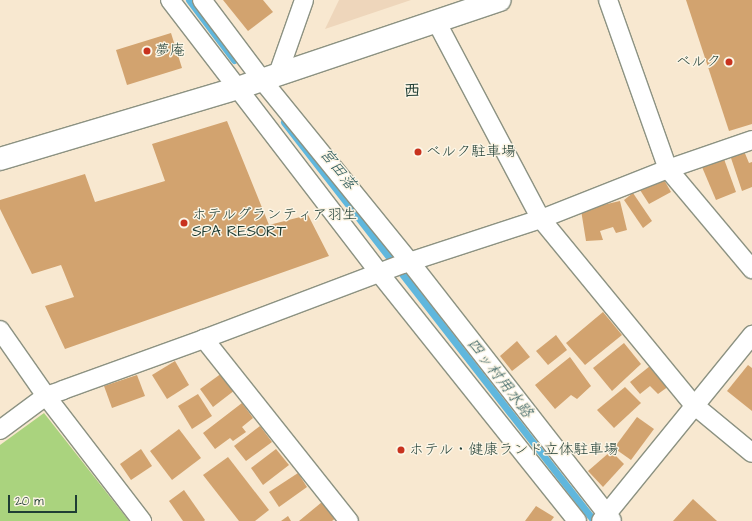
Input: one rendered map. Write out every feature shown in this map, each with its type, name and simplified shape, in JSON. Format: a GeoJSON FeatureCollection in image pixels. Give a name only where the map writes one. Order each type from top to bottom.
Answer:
{"type":"FeatureCollection","features":[{"type":"Feature","properties":{"kind":"street"},"geometry":{"type":"LineString","coordinates":[[170,0],[238,88],[396,267],[606,519],[694,405],[752,334]]}},
{"type":"Feature","properties":{"kind":"street"},"geometry":{"type":"LineString","coordinates":[[202,0],[270,77],[396,267],[577,521]]}},
{"type":"Feature","properties":{"kind":"street"},"geometry":{"type":"LineString","coordinates":[[270,77],[304,0]]}},
{"type":"Feature","properties":{"kind":"street"},"geometry":{"type":"LineString","coordinates":[[0,159],[238,88],[500,0]]}},
{"type":"Feature","properties":{"kind":"street"},"geometry":{"type":"LineString","coordinates":[[608,0],[668,169],[752,269]]}},
{"type":"Feature","properties":{"kind":"street"},"geometry":{"type":"LineString","coordinates":[[436,22],[541,219],[694,405],[752,453]]}},
{"type":"Feature","properties":{"kind":"street"},"geometry":{"type":"LineString","coordinates":[[0,430],[46,396],[396,267],[541,219],[668,169],[752,140]]}},
{"type":"Feature","properties":{"kind":"street"},"geometry":{"type":"LineString","coordinates":[[0,330],[46,396],[142,521]]}},
{"type":"Feature","properties":{"kind":"street"},"geometry":{"type":"LineString","coordinates":[[204,339],[349,521]]}},
{"type":"Feature","properties":{"kind":"shaded area"},"geometry":{"type":"Polygon","coordinates":[[[339,0],[411,0],[325,29],[339,0]]]}},
{"type":"Feature","properties":{"kind":"green space"},"geometry":{"type":"Polygon","coordinates":[[[44,413],[129,521],[0,521],[0,445],[44,413]]]}},
{"type":"Feature","properties":{"kind":"building"},"geometry":{"type":"Polygon","coordinates":[[[223,0],[263,0],[273,12],[248,31],[223,0]]]}},
{"type":"Feature","properties":{"kind":"building","name":"ベルク"},"geometry":{"type":"Polygon","coordinates":[[[686,0],[752,0],[752,124],[729,131],[686,0]]]}},
{"type":"Feature","properties":{"kind":"building"},"geometry":{"type":"Polygon","coordinates":[[[171,33],[182,68],[127,85],[116,50],[171,33]]]}},
{"type":"Feature","properties":{"kind":"building"},"geometry":{"type":"Polygon","coordinates":[[[227,121],[269,225],[308,215],[329,256],[65,349],[45,306],[74,297],[61,265],[32,274],[0,209],[0,200],[85,174],[95,202],[165,181],[152,144],[227,121]]]}},
{"type":"Feature","properties":{"kind":"building"},"geometry":{"type":"Polygon","coordinates":[[[744,151],[749,163],[752,162],[752,187],[742,191],[730,155],[744,151]]]}},
{"type":"Feature","properties":{"kind":"building"},"geometry":{"type":"Polygon","coordinates":[[[724,159],[736,192],[716,200],[702,167],[724,159]]]}},
{"type":"Feature","properties":{"kind":"building"},"geometry":{"type":"Polygon","coordinates":[[[663,178],[671,192],[649,204],[640,190],[663,178]]]}},
{"type":"Feature","properties":{"kind":"building"},"geometry":{"type":"Polygon","coordinates":[[[633,193],[652,221],[643,228],[624,200],[633,193]]]}},
{"type":"Feature","properties":{"kind":"building"},"geometry":{"type":"Polygon","coordinates":[[[620,201],[627,230],[616,233],[613,227],[600,231],[603,240],[586,241],[581,210],[620,201]]]}},
{"type":"Feature","properties":{"kind":"building"},"geometry":{"type":"Polygon","coordinates":[[[603,312],[622,335],[585,365],[566,343],[603,312]]]}},
{"type":"Feature","properties":{"kind":"building"},"geometry":{"type":"Polygon","coordinates":[[[556,335],[567,350],[548,365],[536,351],[556,335]]]}},
{"type":"Feature","properties":{"kind":"building"},"geometry":{"type":"Polygon","coordinates":[[[517,341],[530,357],[512,371],[500,356],[517,341]]]}},
{"type":"Feature","properties":{"kind":"building"},"geometry":{"type":"Polygon","coordinates":[[[624,343],[641,364],[612,391],[593,368],[624,343]]]}},
{"type":"Feature","properties":{"kind":"building"},"geometry":{"type":"Polygon","coordinates":[[[570,357],[591,386],[577,399],[571,395],[555,409],[535,385],[570,357]]]}},
{"type":"Feature","properties":{"kind":"building"},"geometry":{"type":"Polygon","coordinates":[[[175,361],[189,385],[167,399],[152,375],[175,361]]]}},
{"type":"Feature","properties":{"kind":"building"},"geometry":{"type":"Polygon","coordinates":[[[748,365],[752,368],[752,411],[727,391],[748,365]]]}},
{"type":"Feature","properties":{"kind":"building"},"geometry":{"type":"Polygon","coordinates":[[[650,366],[669,386],[658,394],[650,386],[640,394],[630,382],[650,366]]]}},
{"type":"Feature","properties":{"kind":"building"},"geometry":{"type":"Polygon","coordinates":[[[222,373],[235,390],[213,407],[200,389],[222,373]]]}},
{"type":"Feature","properties":{"kind":"building"},"geometry":{"type":"Polygon","coordinates":[[[137,375],[145,396],[112,408],[104,386],[137,375]]]}},
{"type":"Feature","properties":{"kind":"building"},"geometry":{"type":"Polygon","coordinates":[[[625,387],[641,403],[614,428],[597,410],[625,387]]]}},
{"type":"Feature","properties":{"kind":"building"},"geometry":{"type":"Polygon","coordinates":[[[198,394],[212,416],[192,429],[178,406],[198,394]]]}},
{"type":"Feature","properties":{"kind":"building"},"geometry":{"type":"Polygon","coordinates":[[[242,403],[253,418],[242,427],[246,432],[233,441],[230,438],[215,449],[203,433],[242,403]]]}},
{"type":"Feature","properties":{"kind":"building"},"geometry":{"type":"Polygon","coordinates":[[[637,417],[654,429],[631,460],[614,448],[637,417]]]}},
{"type":"Feature","properties":{"kind":"building"},"geometry":{"type":"Polygon","coordinates":[[[260,426],[272,442],[246,461],[234,446],[260,426]]]}},
{"type":"Feature","properties":{"kind":"building"},"geometry":{"type":"Polygon","coordinates":[[[179,429],[201,458],[172,480],[150,451],[179,429]]]}},
{"type":"Feature","properties":{"kind":"building"},"geometry":{"type":"Polygon","coordinates":[[[141,449],[152,466],[131,480],[120,464],[141,449]]]}},
{"type":"Feature","properties":{"kind":"building"},"geometry":{"type":"Polygon","coordinates":[[[276,449],[289,465],[263,485],[251,468],[276,449]]]}},
{"type":"Feature","properties":{"kind":"building"},"geometry":{"type":"Polygon","coordinates":[[[611,451],[624,464],[603,487],[588,471],[611,451]]]}},
{"type":"Feature","properties":{"kind":"building"},"geometry":{"type":"Polygon","coordinates":[[[228,457],[269,510],[255,521],[239,521],[203,475],[228,457]]]}},
{"type":"Feature","properties":{"kind":"building"},"geometry":{"type":"Polygon","coordinates":[[[298,473],[307,487],[279,507],[269,492],[298,473]]]}},
{"type":"Feature","properties":{"kind":"building"},"geometry":{"type":"Polygon","coordinates":[[[184,490],[205,520],[204,521],[183,521],[169,501],[184,490]]]}},
{"type":"Feature","properties":{"kind":"building"},"geometry":{"type":"Polygon","coordinates":[[[693,499],[717,521],[673,521],[693,499]]]}},
{"type":"Feature","properties":{"kind":"building"},"geometry":{"type":"Polygon","coordinates":[[[322,502],[336,518],[332,521],[299,521],[322,502]]]}},
{"type":"Feature","properties":{"kind":"building"},"geometry":{"type":"Polygon","coordinates":[[[536,506],[554,517],[551,521],[525,521],[536,506]]]}},
{"type":"Feature","properties":{"kind":"building"},"geometry":{"type":"Polygon","coordinates":[[[288,516],[291,521],[281,521],[288,516]]]}},
{"type":"Feature","properties":{"kind":"waterway","name":"四ッ村用水路"},"geometry":{"type":"LineString","coordinates":[[189,0],[234,60]]}},
{"type":"Feature","properties":{"kind":"waterway","name":"四ッ村用水路"},"geometry":{"type":"LineString","coordinates":[[284,122],[594,521]]}},
{"type":"Feature","properties":{"kind":"place","name":"夢庵"},"geometry":{"type":"Point","coordinates":[147,51]}},
{"type":"Feature","properties":{"kind":"place","name":"ベルク"},"geometry":{"type":"Point","coordinates":[729,62]}},
{"type":"Feature","properties":{"kind":"place","name":"ベルク駐車場"},"geometry":{"type":"Point","coordinates":[418,152]}},
{"type":"Feature","properties":{"kind":"place","name":"ホテルグランティア羽生 SPA RESORT"},"geometry":{"type":"Point","coordinates":[184,223]}},
{"type":"Feature","properties":{"kind":"place","name":"ホテル・健康ランド立体駐車場"},"geometry":{"type":"Point","coordinates":[401,450]}},
{"type":"Feature","properties":{"kind":"district","name":"西"},"geometry":{"type":"Point","coordinates":[412,92]}},
{"type":"Feature","properties":{"kind":"water label","name":"宮田落"},"geometry":{"type":"Point","coordinates":[338,169]}}]}
